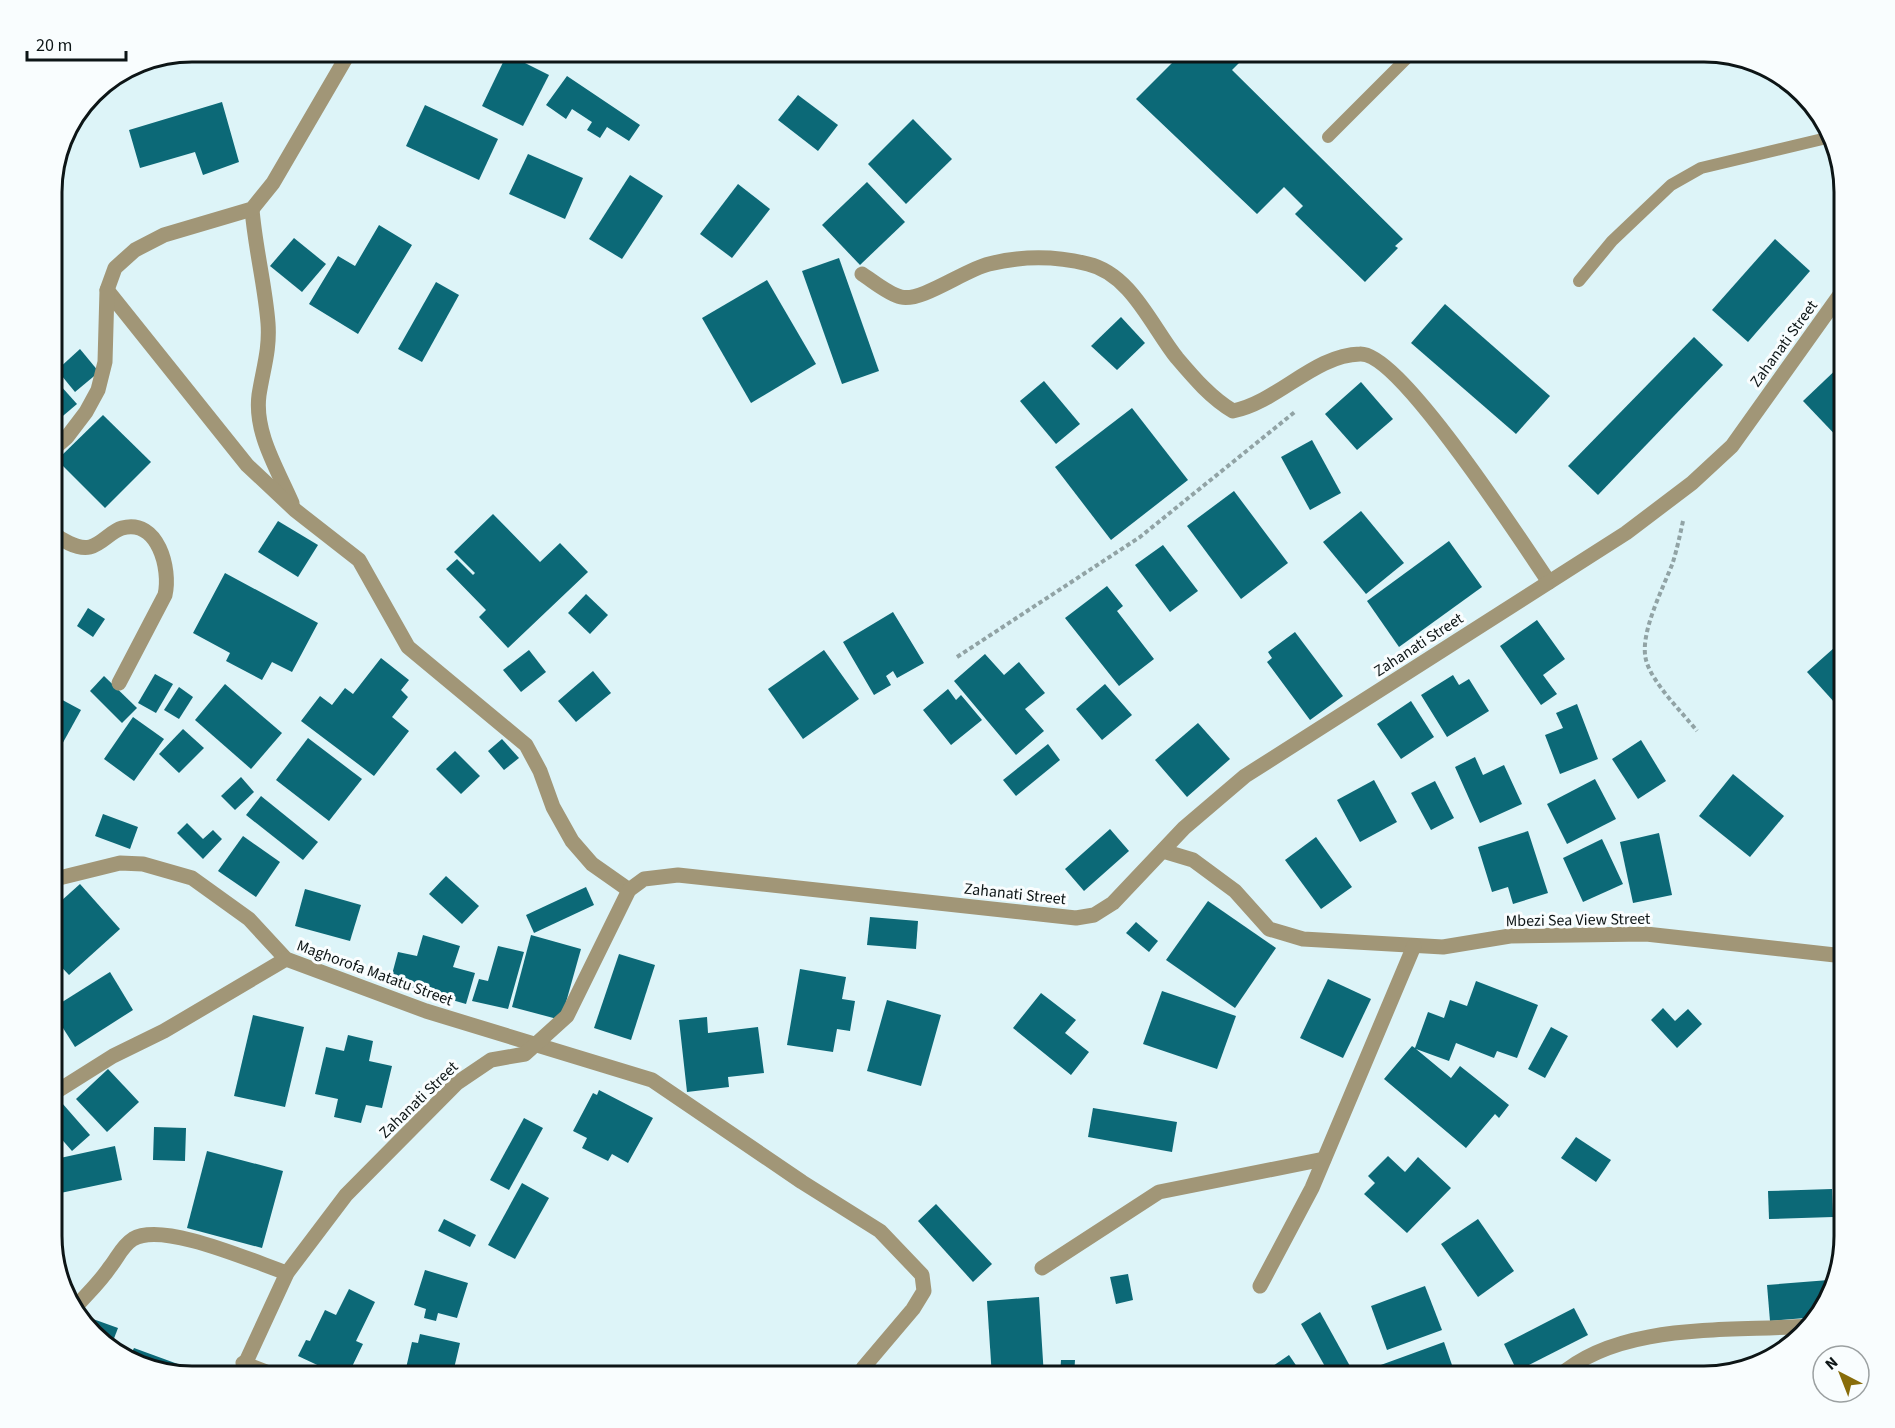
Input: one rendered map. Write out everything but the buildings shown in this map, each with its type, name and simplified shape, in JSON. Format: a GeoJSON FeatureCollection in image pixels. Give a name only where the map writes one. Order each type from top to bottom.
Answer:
{"type":"FeatureCollection","features":[{"type":"Feature","properties":{"kind":"street"},"geometry":{"type":"LineString","coordinates":[[62,441],[86,412],[98,390],[105,362],[107,291],[115,268],[135,250],[164,235],[252,209],[273,183],[344,62]]}},
{"type":"Feature","properties":{"kind":"street"},"geometry":{"type":"LineString","coordinates":[[252,209],[256,251],[268,322],[268,358],[259,396],[259,420],[265,440],[295,510]]}},
{"type":"Feature","properties":{"kind":"street"},"geometry":{"type":"LineString","coordinates":[[862,274],[900,297],[916,298],[945,282],[987,264],[1035,257],[1089,264],[1110,273],[1125,287],[1178,358],[1216,401],[1233,411],[1249,408],[1324,364],[1362,353],[1384,362],[1434,418],[1549,582]]}},
{"type":"Feature","properties":{"kind":"street"},"geometry":{"type":"LineString","coordinates":[[107,291],[193,395],[235,451],[295,510],[358,560],[408,647],[526,745],[540,771],[553,807],[572,841],[592,864],[629,890]]}},
{"type":"Feature","properties":{"kind":"street","name":"Zahanati Street"},"geometry":{"type":"LineString","coordinates":[[243,1366],[287,1273],[346,1195],[457,1083],[491,1060],[525,1054],[538,1045],[567,1016],[629,890],[644,879],[678,875],[1076,918],[1094,915],[1113,903],[1184,828],[1245,776],[1626,533],[1692,483],[1732,446],[1834,303]]}},
{"type":"Feature","properties":{"kind":"street"},"geometry":{"type":"LineString","coordinates":[[62,537],[75,545],[89,547],[120,528],[132,526],[145,531],[159,546],[167,564],[168,580],[165,595],[118,683]]}},
{"type":"Feature","properties":{"kind":"street","name":"Mbezi Sea View Street"},"geometry":{"type":"LineString","coordinates":[[1163,851],[1193,860],[1235,891],[1269,929],[1303,939],[1443,947],[1510,936],[1646,934],[1834,955]]}},
{"type":"Feature","properties":{"kind":"street","name":"Maghorofa Matatu Street"},"geometry":{"type":"LineString","coordinates":[[62,877],[99,866],[120,863],[143,864],[192,878],[249,920],[286,959],[415,1008],[652,1080],[880,1231],[922,1275],[924,1291],[913,1309],[865,1366]]}},
{"type":"Feature","properties":{"kind":"street"},"geometry":{"type":"LineString","coordinates":[[1260,1286],[1312,1188],[1414,945]]}},
{"type":"Feature","properties":{"kind":"street"},"geometry":{"type":"LineString","coordinates":[[62,1088],[113,1056],[164,1031],[286,959]]}},
{"type":"Feature","properties":{"kind":"street"},"geometry":{"type":"LineString","coordinates":[[1042,1268],[1159,1192],[1324,1159]]}},
{"type":"Feature","properties":{"kind":"street"},"geometry":{"type":"LineString","coordinates":[[80,1303],[110,1268],[121,1249],[133,1239],[148,1232],[190,1239],[287,1273]]}},
{"type":"Feature","properties":{"kind":"street"},"geometry":{"type":"LineString","coordinates":[[1574,1366],[1596,1351],[1631,1339],[1684,1333],[1796,1327]]}},
{"type":"Feature","properties":{"kind":"lane"},"geometry":{"type":"LineString","coordinates":[[1328,137],[1403,62]]}},
{"type":"Feature","properties":{"kind":"lane"},"geometry":{"type":"LineString","coordinates":[[1579,281],[1612,241],[1671,185],[1701,168],[1822,138]]}},
{"type":"Feature","properties":{"kind":"path"},"geometry":{"type":"LineString","coordinates":[[957,657],[1140,537],[1305,404]]}},
{"type":"Feature","properties":{"kind":"path"},"geometry":{"type":"LineString","coordinates":[[1692,483],[1674,560],[1646,640],[1646,659],[1654,676],[1697,732]]}}]}
